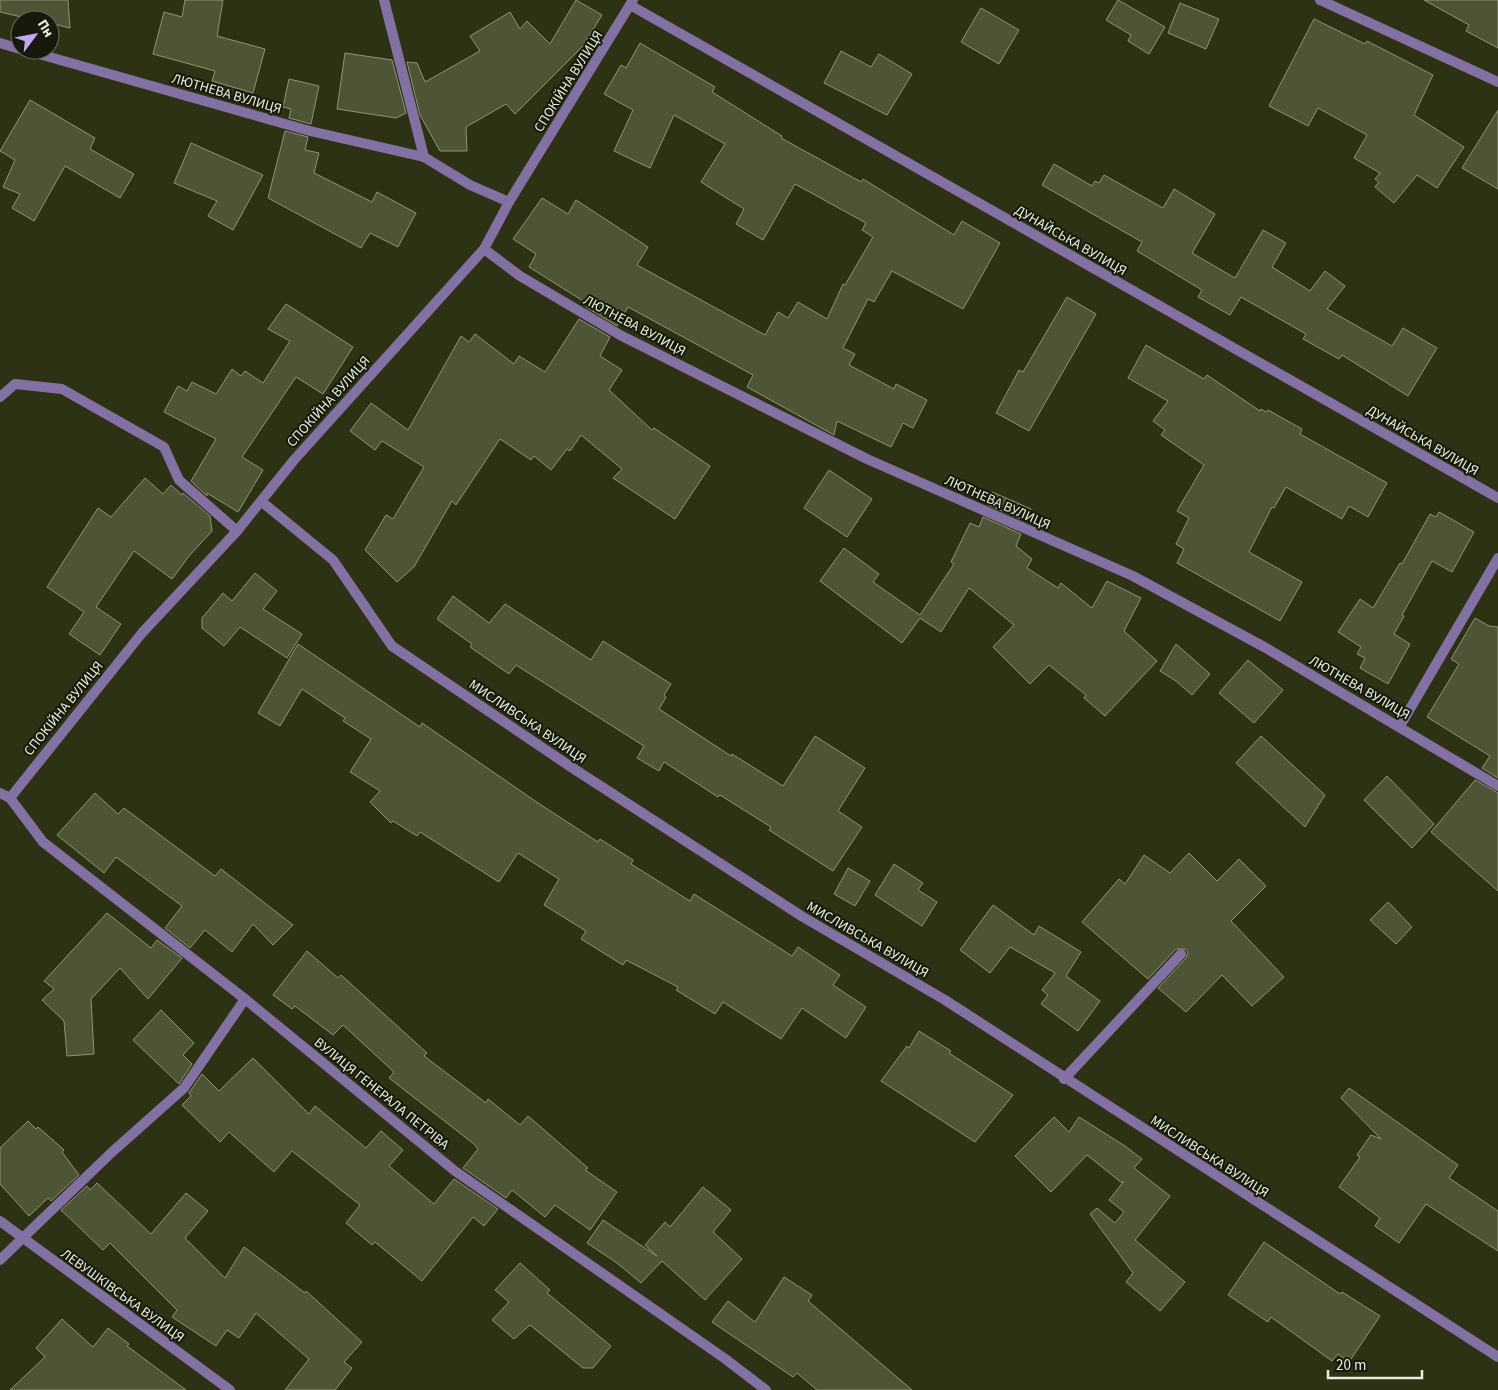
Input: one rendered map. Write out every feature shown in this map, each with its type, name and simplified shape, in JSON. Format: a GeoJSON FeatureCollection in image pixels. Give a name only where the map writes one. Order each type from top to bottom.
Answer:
{"type":"FeatureCollection","features":[{"type":"Feature","properties":{"kind":"street"},"geometry":{"type":"LineString","coordinates":[[384,0],[424,157]]}},
{"type":"Feature","properties":{"kind":"street"},"geometry":{"type":"LineString","coordinates":[[1320,0],[1498,82]]}},
{"type":"Feature","properties":{"kind":"street","name":"СПОКІЙНА ВУЛИЦЯ"},"geometry":{"type":"LineString","coordinates":[[10,798],[142,633],[237,531],[294,460],[484,249],[510,202],[632,3]]}},
{"type":"Feature","properties":{"kind":"street","name":"ДУНАЙСЬКА ВУЛИЦЯ"},"geometry":{"type":"LineString","coordinates":[[632,3],[1498,498]]}},
{"type":"Feature","properties":{"kind":"street","name":"ЛЮТНЕВА ВУЛИЦЯ"},"geometry":{"type":"LineString","coordinates":[[60,60],[310,131],[424,157],[470,185],[510,202]]}},
{"type":"Feature","properties":{"kind":"street","name":"ЛЮТНЕВА ВУЛИЦЯ"},"geometry":{"type":"LineString","coordinates":[[484,249],[520,276],[620,335],[867,459],[1133,576],[1266,648],[1498,786]]}},
{"type":"Feature","properties":{"kind":"street"},"geometry":{"type":"LineString","coordinates":[[0,397],[15,384],[62,389],[164,446],[179,480],[237,531]]}},
{"type":"Feature","properties":{"kind":"street","name":"МИСЛИВСЬКА ВУЛИЦЯ"},"geometry":{"type":"LineString","coordinates":[[262,502],[333,560],[392,646],[571,767],[794,912],[945,1000],[1064,1079],[1498,1357]]}},
{"type":"Feature","properties":{"kind":"street"},"geometry":{"type":"LineString","coordinates":[[1400,726],[1498,558]]}},
{"type":"Feature","properties":{"kind":"street","name":"ВУЛИЦЯ ГЕНЕРАЛА ПЕТРІВА"},"geometry":{"type":"LineString","coordinates":[[0,793],[10,798],[43,842],[245,999],[455,1171],[724,1358],[766,1390]]}},
{"type":"Feature","properties":{"kind":"street"},"geometry":{"type":"LineString","coordinates":[[1064,1079],[1181,954]]}},
{"type":"Feature","properties":{"kind":"street"},"geometry":{"type":"LineString","coordinates":[[0,1260],[111,1153],[184,1088],[245,999]]}},
{"type":"Feature","properties":{"kind":"street","name":"ЛЕВУШКІВСЬКА ВУЛИЦЯ"},"geometry":{"type":"LineString","coordinates":[[0,1221],[230,1390]]}},
{"type":"Feature","properties":{"kind":"building"},"geometry":{"type":"Polygon","coordinates":[[[0,0],[68,0],[70,28],[60,26],[60,10],[10,10],[10,14],[0,12],[0,0]]]}},
{"type":"Feature","properties":{"kind":"building"},"geometry":{"type":"Polygon","coordinates":[[[185,0],[223,0],[217,36],[265,49],[253,93],[212,81],[215,71],[153,54],[164,12],[182,17],[185,0]]]}},
{"type":"Feature","properties":{"kind":"building"},"geometry":{"type":"Polygon","coordinates":[[[576,0],[602,15],[583,46],[515,114],[506,104],[466,127],[467,151],[440,151],[420,115],[407,62],[417,63],[425,82],[480,51],[470,36],[510,12],[520,29],[527,21],[550,44],[576,0]]]}},
{"type":"Feature","properties":{"kind":"building"},"geometry":{"type":"Polygon","coordinates":[[[1118,0],[1165,27],[1149,54],[1128,41],[1131,35],[1106,20],[1118,0]]]}},
{"type":"Feature","properties":{"kind":"building"},"geometry":{"type":"Polygon","coordinates":[[[1424,0],[1498,0],[1498,48],[1466,31],[1469,25],[1424,0]]]}},
{"type":"Feature","properties":{"kind":"building"},"geometry":{"type":"Polygon","coordinates":[[[1180,3],[1219,19],[1206,49],[1168,33],[1180,3]]]}},
{"type":"Feature","properties":{"kind":"building"},"geometry":{"type":"Polygon","coordinates":[[[981,8],[1019,30],[999,64],[961,42],[981,8]]]}},
{"type":"Feature","properties":{"kind":"building"},"geometry":{"type":"Polygon","coordinates":[[[1314,19],[1365,44],[1367,41],[1433,75],[1414,115],[1464,147],[1437,188],[1417,175],[1394,203],[1375,187],[1379,182],[1375,179],[1380,173],[1354,158],[1367,135],[1318,108],[1308,126],[1269,106],[1314,19]]]}},
{"type":"Feature","properties":{"kind":"building"},"geometry":{"type":"Polygon","coordinates":[[[640,43],[715,87],[712,92],[782,136],[781,138],[861,182],[863,179],[954,235],[962,221],[1000,243],[963,309],[892,271],[874,302],[868,299],[843,348],[855,354],[849,365],[894,389],[896,384],[927,400],[913,428],[903,423],[891,447],[837,421],[834,435],[747,387],[753,375],[628,307],[617,326],[586,307],[588,304],[529,267],[536,254],[513,239],[542,198],[568,214],[576,200],[648,247],[637,265],[765,335],[778,312],[788,318],[798,302],[827,319],[843,284],[845,285],[873,237],[862,230],[866,223],[795,184],[763,240],[736,224],[744,209],[701,182],[725,144],[674,115],[650,168],[614,151],[633,110],[604,94],[621,65],[626,68],[640,43]]]}},
{"type":"Feature","properties":{"kind":"building"},"geometry":{"type":"Polygon","coordinates":[[[841,51],[871,67],[879,54],[912,74],[887,115],[824,83],[841,51]]]}},
{"type":"Feature","properties":{"kind":"building"},"geometry":{"type":"Polygon","coordinates":[[[345,53],[392,60],[406,113],[396,118],[337,109],[345,53]]]}},
{"type":"Feature","properties":{"kind":"building"},"geometry":{"type":"Polygon","coordinates":[[[289,79],[319,86],[311,124],[289,118],[291,109],[283,107],[289,79]]]}},
{"type":"Feature","properties":{"kind":"building"},"geometry":{"type":"Polygon","coordinates":[[[30,100],[95,138],[90,149],[134,174],[120,198],[65,166],[34,221],[12,208],[20,194],[3,187],[15,160],[0,151],[30,100]]]}},
{"type":"Feature","properties":{"kind":"building"},"geometry":{"type":"Polygon","coordinates":[[[1498,110],[1498,189],[1462,168],[1498,110]]]}},
{"type":"Feature","properties":{"kind":"building"},"geometry":{"type":"Polygon","coordinates":[[[285,131],[308,137],[305,150],[319,153],[314,173],[372,202],[377,192],[416,213],[398,247],[370,233],[361,248],[268,198],[285,131]]]}},
{"type":"Feature","properties":{"kind":"building"},"geometry":{"type":"Polygon","coordinates":[[[191,143],[263,175],[233,230],[208,216],[217,201],[174,183],[191,143]]]}},
{"type":"Feature","properties":{"kind":"building"},"geometry":{"type":"Polygon","coordinates":[[[1054,164],[1092,186],[1095,181],[1099,183],[1104,175],[1163,208],[1174,189],[1215,214],[1192,253],[1235,278],[1263,230],[1286,243],[1272,267],[1310,291],[1325,271],[1345,286],[1327,309],[1392,346],[1403,328],[1437,348],[1408,396],[1342,355],[1339,359],[1303,339],[1306,334],[1241,297],[1230,315],[1198,297],[1202,290],[1137,251],[1142,242],[1042,185],[1054,164]]]}},
{"type":"Feature","properties":{"kind":"building"},"geometry":{"type":"Polygon","coordinates":[[[1067,297],[1096,314],[1029,431],[996,413],[1019,370],[1023,372],[1067,297]]]}},
{"type":"Feature","properties":{"kind":"building"},"geometry":{"type":"Polygon","coordinates":[[[286,304],[353,347],[323,394],[296,377],[242,457],[263,470],[238,512],[207,493],[207,496],[191,481],[216,439],[164,412],[178,386],[187,391],[192,382],[216,394],[232,369],[241,376],[245,371],[263,383],[290,341],[268,329],[286,304]]]}},
{"type":"Feature","properties":{"kind":"building"},"geometry":{"type":"Polygon","coordinates":[[[579,319],[610,337],[600,356],[622,370],[609,390],[652,430],[654,428],[710,466],[675,519],[613,478],[622,469],[581,435],[570,451],[567,449],[551,470],[534,456],[531,460],[500,439],[456,505],[452,501],[414,567],[397,582],[365,550],[386,515],[393,519],[424,467],[382,441],[375,450],[350,431],[371,403],[408,430],[461,336],[469,342],[475,334],[514,364],[519,356],[545,372],[579,319]]]}},
{"type":"Feature","properties":{"kind":"building"},"geometry":{"type":"Polygon","coordinates":[[[1146,345],[1204,379],[1207,375],[1260,411],[1261,409],[1266,412],[1268,410],[1302,429],[1300,434],[1387,483],[1368,517],[1349,506],[1342,519],[1286,487],[1274,508],[1272,507],[1249,552],[1302,582],[1280,621],[1177,563],[1184,549],[1176,544],[1189,518],[1177,511],[1204,465],[1161,435],[1165,430],[1153,421],[1168,401],[1128,378],[1146,345]]]}},
{"type":"Feature","properties":{"kind":"building"},"geometry":{"type":"Polygon","coordinates":[[[829,470],[872,499],[847,537],[804,508],[829,470]]]}},
{"type":"Feature","properties":{"kind":"building"},"geometry":{"type":"Polygon","coordinates":[[[145,478],[163,494],[171,485],[182,495],[183,493],[210,516],[212,531],[189,556],[172,579],[134,551],[96,607],[121,624],[100,655],[69,634],[84,612],[47,587],[98,508],[111,517],[145,478]]]}},
{"type":"Feature","properties":{"kind":"building"},"geometry":{"type":"Polygon","coordinates":[[[992,492],[1031,509],[1026,521],[988,505],[992,492]]]}},
{"type":"Feature","properties":{"kind":"building"},"geometry":{"type":"Polygon","coordinates":[[[1439,512],[1474,532],[1452,572],[1432,561],[1402,615],[1404,616],[1394,634],[1410,644],[1388,684],[1360,668],[1365,658],[1357,654],[1361,647],[1338,632],[1360,599],[1373,608],[1400,563],[1402,564],[1430,514],[1436,517],[1439,512]]]}},
{"type":"Feature","properties":{"kind":"building"},"geometry":{"type":"Polygon","coordinates":[[[983,517],[1021,534],[1016,546],[1032,559],[1027,568],[1058,588],[1061,583],[1092,608],[1107,581],[1141,598],[1124,631],[1157,661],[1105,716],[1084,698],[1086,695],[1049,665],[1030,684],[993,647],[1014,625],[969,588],[941,632],[920,618],[902,643],[820,581],[844,548],[879,574],[873,582],[920,615],[954,564],[951,562],[970,523],[979,527],[983,517]]]}},
{"type":"Feature","properties":{"kind":"building"},"geometry":{"type":"Polygon","coordinates":[[[255,573],[277,591],[263,609],[302,634],[287,658],[240,627],[224,646],[202,628],[202,618],[223,593],[232,601],[255,573]]]}},
{"type":"Feature","properties":{"kind":"building"},"geometry":{"type":"Polygon","coordinates":[[[453,596],[489,623],[505,604],[591,660],[603,641],[671,684],[664,695],[666,697],[659,709],[731,756],[732,754],[783,786],[815,736],[865,768],[838,811],[862,827],[833,871],[769,830],[771,827],[720,795],[718,797],[664,762],[659,771],[637,758],[644,746],[516,665],[509,674],[470,647],[472,644],[437,619],[453,596]]]}},
{"type":"Feature","properties":{"kind":"building"},"geometry":{"type":"Polygon","coordinates":[[[1475,618],[1489,626],[1498,627],[1498,778],[1482,768],[1490,756],[1427,717],[1459,664],[1451,659],[1475,618]]]}},
{"type":"Feature","properties":{"kind":"building"},"geometry":{"type":"Polygon","coordinates":[[[298,644],[420,727],[422,723],[598,842],[600,839],[633,860],[631,864],[690,901],[694,894],[792,956],[798,947],[840,975],[833,985],[866,1007],[846,1038],[802,1008],[781,1039],[723,1002],[715,1014],[676,990],[678,987],[626,960],[623,965],[581,939],[586,931],[544,905],[559,879],[518,853],[499,882],[420,832],[417,836],[393,821],[391,823],[370,802],[380,791],[350,772],[371,739],[343,721],[345,718],[302,689],[280,726],[258,713],[298,644]]]}},
{"type":"Feature","properties":{"kind":"building"},"geometry":{"type":"Polygon","coordinates":[[[1176,644],[1210,674],[1192,695],[1176,681],[1160,671],[1176,644]]]}},
{"type":"Feature","properties":{"kind":"building"},"geometry":{"type":"Polygon","coordinates":[[[1248,660],[1283,690],[1254,723],[1219,693],[1248,660]]]}},
{"type":"Feature","properties":{"kind":"building"},"geometry":{"type":"Polygon","coordinates":[[[1261,736],[1325,795],[1305,827],[1236,763],[1261,736]]]}},
{"type":"Feature","properties":{"kind":"building"},"geometry":{"type":"Polygon","coordinates":[[[1387,776],[1434,824],[1412,848],[1364,800],[1387,776]]]}},
{"type":"Feature","properties":{"kind":"building"},"geometry":{"type":"Polygon","coordinates":[[[1475,780],[1498,793],[1498,891],[1431,832],[1475,780]]]}},
{"type":"Feature","properties":{"kind":"building"},"geometry":{"type":"Polygon","coordinates":[[[95,793],[118,814],[124,808],[215,876],[221,869],[293,925],[273,945],[253,924],[232,952],[205,930],[190,948],[165,928],[182,906],[116,857],[104,873],[57,835],[95,793]]]}},
{"type":"Feature","properties":{"kind":"building"},"geometry":{"type":"Polygon","coordinates":[[[1189,853],[1217,881],[1239,859],[1266,886],[1231,921],[1284,977],[1252,1006],[1222,975],[1186,1012],[1158,988],[1186,958],[1188,952],[1185,949],[1176,949],[1148,979],[1082,922],[1119,879],[1125,884],[1144,855],[1170,873],[1189,853]]]}},
{"type":"Feature","properties":{"kind":"building"},"geometry":{"type":"Polygon","coordinates":[[[894,864],[923,883],[918,890],[937,902],[922,926],[875,895],[894,864]]]}},
{"type":"Feature","properties":{"kind":"building"},"geometry":{"type":"Polygon","coordinates":[[[848,868],[870,881],[855,906],[834,894],[848,868]]]}},
{"type":"Feature","properties":{"kind":"building"},"geometry":{"type":"Polygon","coordinates":[[[1388,902],[1412,927],[1396,944],[1370,920],[1388,902]]]}},
{"type":"Feature","properties":{"kind":"building"},"geometry":{"type":"Polygon","coordinates":[[[993,905],[1034,935],[1039,926],[1081,952],[1066,976],[1100,1001],[1078,1031],[1041,1004],[1048,995],[1042,990],[1055,973],[1010,947],[990,973],[960,950],[993,905]]]}},
{"type":"Feature","properties":{"kind":"building"},"geometry":{"type":"Polygon","coordinates":[[[107,913],[151,948],[157,940],[182,958],[148,999],[120,968],[91,999],[94,1054],[67,1056],[64,1021],[42,1000],[54,989],[44,981],[107,913]]]}},
{"type":"Feature","properties":{"kind":"building"},"geometry":{"type":"Polygon","coordinates":[[[307,951],[338,978],[341,975],[427,1053],[424,1056],[486,1103],[488,1099],[520,1125],[528,1116],[588,1168],[585,1170],[617,1192],[590,1230],[555,1205],[545,1217],[512,1190],[506,1198],[463,1168],[478,1149],[474,1144],[389,1078],[394,1072],[343,1025],[333,1035],[295,1006],[292,1009],[273,995],[307,951]]]}},
{"type":"Feature","properties":{"kind":"building"},"geometry":{"type":"Polygon","coordinates":[[[161,1010],[194,1043],[183,1055],[192,1064],[179,1084],[133,1040],[161,1010]]]}},
{"type":"Feature","properties":{"kind":"building"},"geometry":{"type":"Polygon","coordinates":[[[919,1031],[1013,1095],[975,1142],[881,1081],[907,1046],[909,1048],[919,1031]]]}},
{"type":"Feature","properties":{"kind":"building"},"geometry":{"type":"Polygon","coordinates":[[[253,1058],[309,1114],[315,1106],[366,1148],[381,1131],[403,1150],[389,1166],[434,1204],[454,1179],[498,1209],[484,1226],[473,1217],[422,1281],[375,1242],[372,1245],[346,1223],[360,1205],[292,1151],[274,1172],[229,1132],[220,1142],[182,1105],[191,1096],[189,1093],[202,1074],[219,1091],[253,1058]]]}},
{"type":"Feature","properties":{"kind":"building"},"geometry":{"type":"Polygon","coordinates":[[[1349,1088],[1458,1165],[1449,1178],[1498,1211],[1498,1251],[1426,1204],[1399,1243],[1375,1226],[1380,1218],[1339,1187],[1360,1157],[1357,1155],[1371,1135],[1381,1139],[1341,1098],[1349,1088]]]}},
{"type":"Feature","properties":{"kind":"building"},"geometry":{"type":"Polygon","coordinates":[[[1054,1117],[1069,1132],[1079,1117],[1125,1146],[1142,1159],[1134,1168],[1170,1196],[1135,1240],[1185,1282],[1160,1311],[1126,1282],[1133,1273],[1090,1214],[1097,1208],[1115,1223],[1124,1212],[1109,1200],[1124,1181],[1122,1183],[1087,1155],[1051,1192],[1015,1156],[1054,1117]]]}},
{"type":"Feature","properties":{"kind":"building"},"geometry":{"type":"Polygon","coordinates":[[[28,1121],[36,1129],[38,1127],[64,1150],[62,1152],[79,1175],[51,1201],[48,1198],[29,1216],[0,1184],[0,1148],[28,1121]]]}},
{"type":"Feature","properties":{"kind":"building"},"geometry":{"type":"Polygon","coordinates":[[[97,1183],[151,1234],[186,1193],[208,1211],[185,1238],[225,1278],[244,1247],[305,1293],[306,1291],[362,1342],[344,1362],[352,1368],[335,1390],[285,1390],[309,1359],[256,1313],[239,1338],[227,1330],[216,1346],[172,1317],[177,1310],[110,1243],[103,1250],[61,1210],[87,1186],[90,1190],[97,1183]]]}},
{"type":"Feature","properties":{"kind":"building"},"geometry":{"type":"Polygon","coordinates":[[[703,1187],[731,1210],[713,1232],[742,1259],[705,1300],[662,1261],[641,1283],[617,1263],[587,1243],[603,1220],[657,1256],[645,1245],[665,1222],[670,1227],[703,1187]]]}},
{"type":"Feature","properties":{"kind":"building"},"geometry":{"type":"Polygon","coordinates":[[[1264,1242],[1340,1294],[1342,1292],[1380,1316],[1349,1362],[1338,1354],[1332,1361],[1271,1317],[1268,1322],[1228,1295],[1264,1242]]]}},
{"type":"Feature","properties":{"kind":"building"},"geometry":{"type":"Polygon","coordinates":[[[520,1263],[550,1290],[547,1293],[611,1346],[593,1368],[583,1368],[530,1325],[514,1339],[492,1320],[509,1302],[495,1290],[520,1263]]]}},
{"type":"Feature","properties":{"kind":"building"},"geometry":{"type":"Polygon","coordinates":[[[784,1277],[812,1295],[808,1301],[912,1390],[817,1390],[797,1373],[793,1377],[712,1322],[728,1301],[755,1322],[784,1277]]]}},
{"type":"Feature","properties":{"kind":"building"},"geometry":{"type":"Polygon","coordinates":[[[62,1319],[93,1347],[108,1328],[129,1344],[127,1346],[186,1390],[10,1390],[45,1357],[36,1348],[62,1319]]]}}]}
